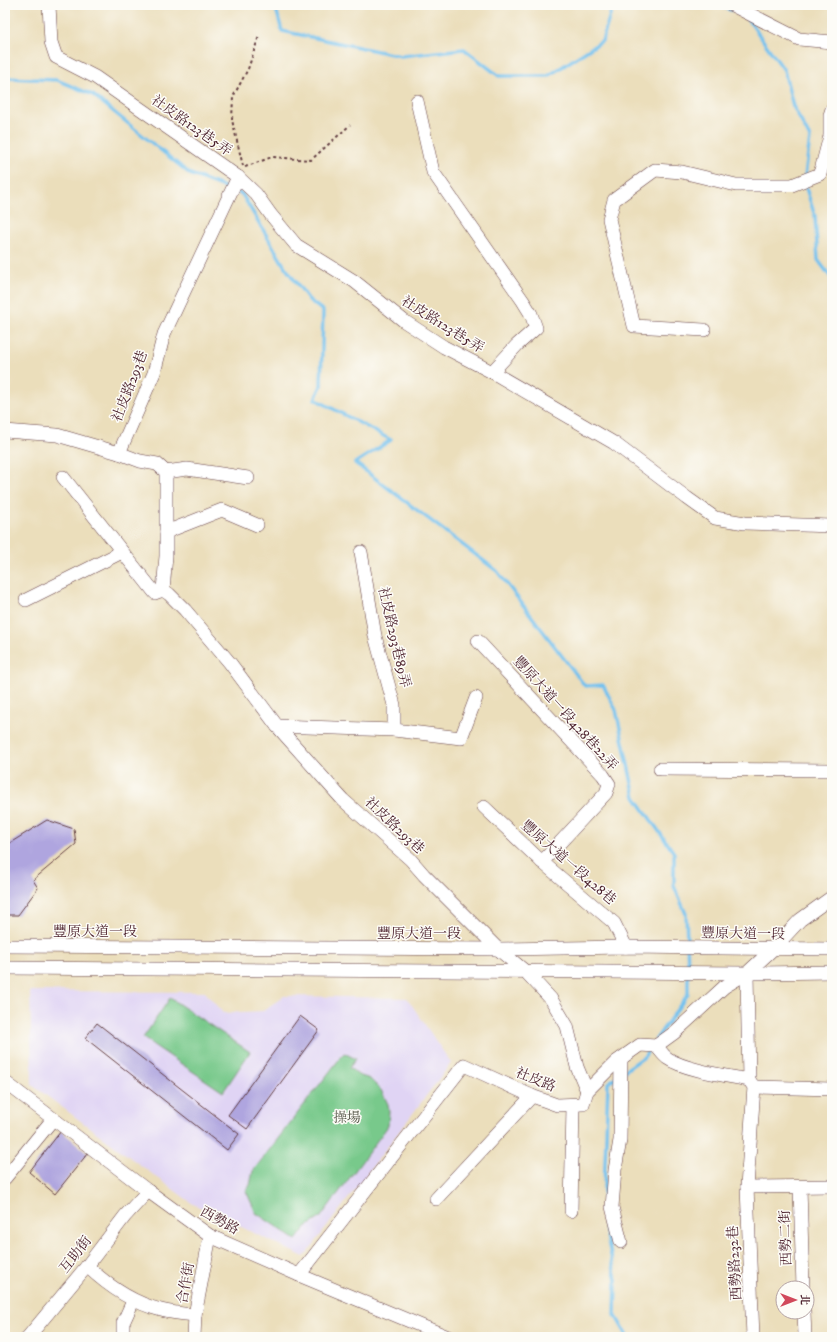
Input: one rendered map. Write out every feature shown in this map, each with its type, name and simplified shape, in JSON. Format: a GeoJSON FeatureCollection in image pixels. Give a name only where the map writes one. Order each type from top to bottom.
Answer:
{"type":"FeatureCollection","features":[{"type":"Feature","properties":{"kind":"street","name":"社皮路123巷5弄"},"geometry":{"type":"LineString","coordinates":[[49,5],[51,42],[56,57],[95,77],[238,177],[256,194],[296,245],[354,281],[404,321],[444,347],[492,372],[614,442],[715,518],[745,523],[832,526]]}},
{"type":"Feature","properties":{"kind":"street"},"geometry":{"type":"LineString","coordinates":[[732,5],[799,39],[832,42]]}},
{"type":"Feature","properties":{"kind":"street"},"geometry":{"type":"LineString","coordinates":[[417,101],[433,172],[532,314],[536,328],[516,345],[492,372]]}},
{"type":"Feature","properties":{"kind":"street"},"geometry":{"type":"LineString","coordinates":[[704,330],[634,326],[609,219],[614,200],[654,170],[682,172],[736,186],[792,185],[820,174],[831,136],[830,115],[832,109]]}},
{"type":"Feature","properties":{"kind":"street","name":"社皮路293巷"},"geometry":{"type":"LineString","coordinates":[[119,453],[154,373],[164,334],[238,177]]}},
{"type":"Feature","properties":{"kind":"street"},"geometry":{"type":"LineString","coordinates":[[5,431],[57,435],[119,453],[140,461],[157,464],[166,472],[164,590]]}},
{"type":"Feature","properties":{"kind":"street"},"geometry":{"type":"LineString","coordinates":[[166,472],[187,469],[248,478]]}},
{"type":"Feature","properties":{"kind":"street","name":"社皮路293巷"},"geometry":{"type":"LineString","coordinates":[[63,477],[155,593],[164,590],[185,610],[230,663],[277,726],[343,800],[410,860],[498,949],[526,972],[551,999],[567,1026],[577,1068],[586,1091]]}},
{"type":"Feature","properties":{"kind":"street"},"geometry":{"type":"LineString","coordinates":[[166,532],[222,510],[257,524]]}},
{"type":"Feature","properties":{"kind":"street"},"geometry":{"type":"LineString","coordinates":[[26,600],[122,552]]}},
{"type":"Feature","properties":{"kind":"street","name":"社皮路293巷89弄"},"geometry":{"type":"LineString","coordinates":[[361,552],[375,636],[394,704],[394,730]]}},
{"type":"Feature","properties":{"kind":"street","name":"豐原大道一段428巷22弄"},"geometry":{"type":"LineString","coordinates":[[478,641],[603,775],[609,784],[606,793],[542,862]]}},
{"type":"Feature","properties":{"kind":"street"},"geometry":{"type":"LineString","coordinates":[[277,726],[394,730],[461,738],[476,698]]}},
{"type":"Feature","properties":{"kind":"street"},"geometry":{"type":"LineString","coordinates":[[660,769],[832,770]]}},
{"type":"Feature","properties":{"kind":"street","name":"豐原大道一段428巷"},"geometry":{"type":"LineString","coordinates":[[484,807],[542,862],[614,923],[626,947]]}},
{"type":"Feature","properties":{"kind":"street"},"geometry":{"type":"LineString","coordinates":[[571,1211],[573,1105],[583,1104],[586,1091],[621,1059],[640,1045],[656,1046],[674,1033],[724,987],[748,973],[800,920],[832,897]]}},
{"type":"Feature","properties":{"kind":"street","name":"豐原大道一段"},"geometry":{"type":"LineString","coordinates":[[5,946],[498,949],[626,947],[832,949]]}},
{"type":"Feature","properties":{"kind":"street"},"geometry":{"type":"LineString","coordinates":[[5,968],[526,972],[832,972]]}},
{"type":"Feature","properties":{"kind":"street","name":"西勢路232巷"},"geometry":{"type":"LineString","coordinates":[[748,973],[751,1084],[747,1187],[753,1337]]}},
{"type":"Feature","properties":{"kind":"street"},"geometry":{"type":"LineString","coordinates":[[656,1046],[668,1058],[682,1064],[751,1084],[832,1089]]}},
{"type":"Feature","properties":{"kind":"street"},"geometry":{"type":"LineString","coordinates":[[621,1059],[620,1140],[615,1170],[612,1207],[622,1242]]}},
{"type":"Feature","properties":{"kind":"street","name":"社皮路"},"geometry":{"type":"LineString","coordinates":[[299,1275],[464,1065],[532,1096],[557,1105],[573,1105]]}},
{"type":"Feature","properties":{"kind":"street","name":"西勢路"},"geometry":{"type":"LineString","coordinates":[[5,1082],[148,1191],[210,1236],[448,1337]]}},
{"type":"Feature","properties":{"kind":"street"},"geometry":{"type":"LineString","coordinates":[[436,1199],[532,1096]]}},
{"type":"Feature","properties":{"kind":"street"},"geometry":{"type":"LineString","coordinates":[[5,1178],[53,1119]]}},
{"type":"Feature","properties":{"kind":"street"},"geometry":{"type":"LineString","coordinates":[[747,1187],[832,1186]]}},
{"type":"Feature","properties":{"kind":"street","name":"西勢二街"},"geometry":{"type":"LineString","coordinates":[[800,1187],[803,1280]]}},
{"type":"Feature","properties":{"kind":"street","name":"互助街"},"geometry":{"type":"LineString","coordinates":[[28,1337],[87,1266],[125,1216],[148,1191]]}},
{"type":"Feature","properties":{"kind":"street","name":"合作街"},"geometry":{"type":"LineString","coordinates":[[194,1337],[195,1315],[210,1236]]}},
{"type":"Feature","properties":{"kind":"street"},"geometry":{"type":"LineString","coordinates":[[87,1266],[100,1278],[133,1301],[161,1310],[195,1315]]}},
{"type":"Feature","properties":{"kind":"street"},"geometry":{"type":"LineString","coordinates":[[122,1337],[123,1323],[133,1301]]}},
{"type":"Feature","properties":{"kind":"street"},"geometry":{"type":"LineString","coordinates":[[804,1320],[805,1337]]}},
{"type":"Feature","properties":{"kind":"path"},"geometry":{"type":"LineString","coordinates":[[259,36],[248,69],[233,97],[232,120],[244,167],[272,157],[311,160],[350,125]]}},
{"type":"Feature","properties":{"kind":"shaded area"},"geometry":{"type":"Polygon","coordinates":[[[30,991],[205,992],[223,1013],[263,1011],[284,996],[407,998],[451,1063],[304,1257],[193,1204],[32,1085],[30,991]]]}},
{"type":"Feature","properties":{"kind":"green space"},"geometry":{"type":"Polygon","coordinates":[[[170,998],[250,1052],[223,1092],[143,1038],[170,998]]]}},
{"type":"Feature","properties":{"kind":"green space","name":"操場"},"geometry":{"type":"Polygon","coordinates":[[[344,1053],[356,1059],[349,1068],[358,1075],[370,1079],[381,1090],[388,1104],[388,1126],[320,1218],[306,1227],[296,1240],[256,1213],[246,1191],[250,1185],[253,1171],[344,1053]]]}},
{"type":"Feature","properties":{"kind":"building"},"geometry":{"type":"Polygon","coordinates":[[[47,820],[74,829],[76,844],[33,880],[38,888],[18,915],[5,915],[5,846],[47,820]]]}},
{"type":"Feature","properties":{"kind":"building"},"geometry":{"type":"Polygon","coordinates":[[[300,1016],[319,1030],[247,1129],[228,1115],[300,1016]]]}},
{"type":"Feature","properties":{"kind":"building"},"geometry":{"type":"Polygon","coordinates":[[[97,1023],[239,1134],[227,1150],[85,1038],[97,1023]]]}},
{"type":"Feature","properties":{"kind":"building"},"geometry":{"type":"Polygon","coordinates":[[[61,1131],[88,1153],[55,1194],[29,1172],[61,1131]]]}},
{"type":"Feature","properties":{"kind":"waterway"},"geometry":{"type":"LineString","coordinates":[[275,5],[282,31],[401,56],[464,49],[499,76],[548,76],[602,41],[613,5]]}},
{"type":"Feature","properties":{"kind":"waterway"},"geometry":{"type":"LineString","coordinates":[[718,5],[731,10]]}},
{"type":"Feature","properties":{"kind":"waterway"},"geometry":{"type":"LineString","coordinates":[[747,18],[784,70],[793,106],[810,138],[805,176]]}},
{"type":"Feature","properties":{"kind":"waterway"},"geometry":{"type":"LineString","coordinates":[[5,78],[57,80],[93,95],[190,174],[242,194],[285,267],[309,300],[323,311],[321,386],[315,399],[391,440],[355,463],[497,571],[585,686],[603,685],[616,710],[635,797],[674,853],[674,886],[686,914],[688,969]]}},
{"type":"Feature","properties":{"kind":"waterway"},"geometry":{"type":"LineString","coordinates":[[804,182],[815,216],[818,260],[832,279]]}},
{"type":"Feature","properties":{"kind":"waterway"},"geometry":{"type":"LineString","coordinates":[[656,1039],[688,994],[688,976]]}},
{"type":"Feature","properties":{"kind":"waterway"},"geometry":{"type":"LineString","coordinates":[[624,1071],[644,1057],[649,1049]]}},
{"type":"Feature","properties":{"kind":"waterway"},"geometry":{"type":"LineString","coordinates":[[618,1076],[608,1083],[603,1216],[616,1280],[615,1315],[628,1337]]}}]}
